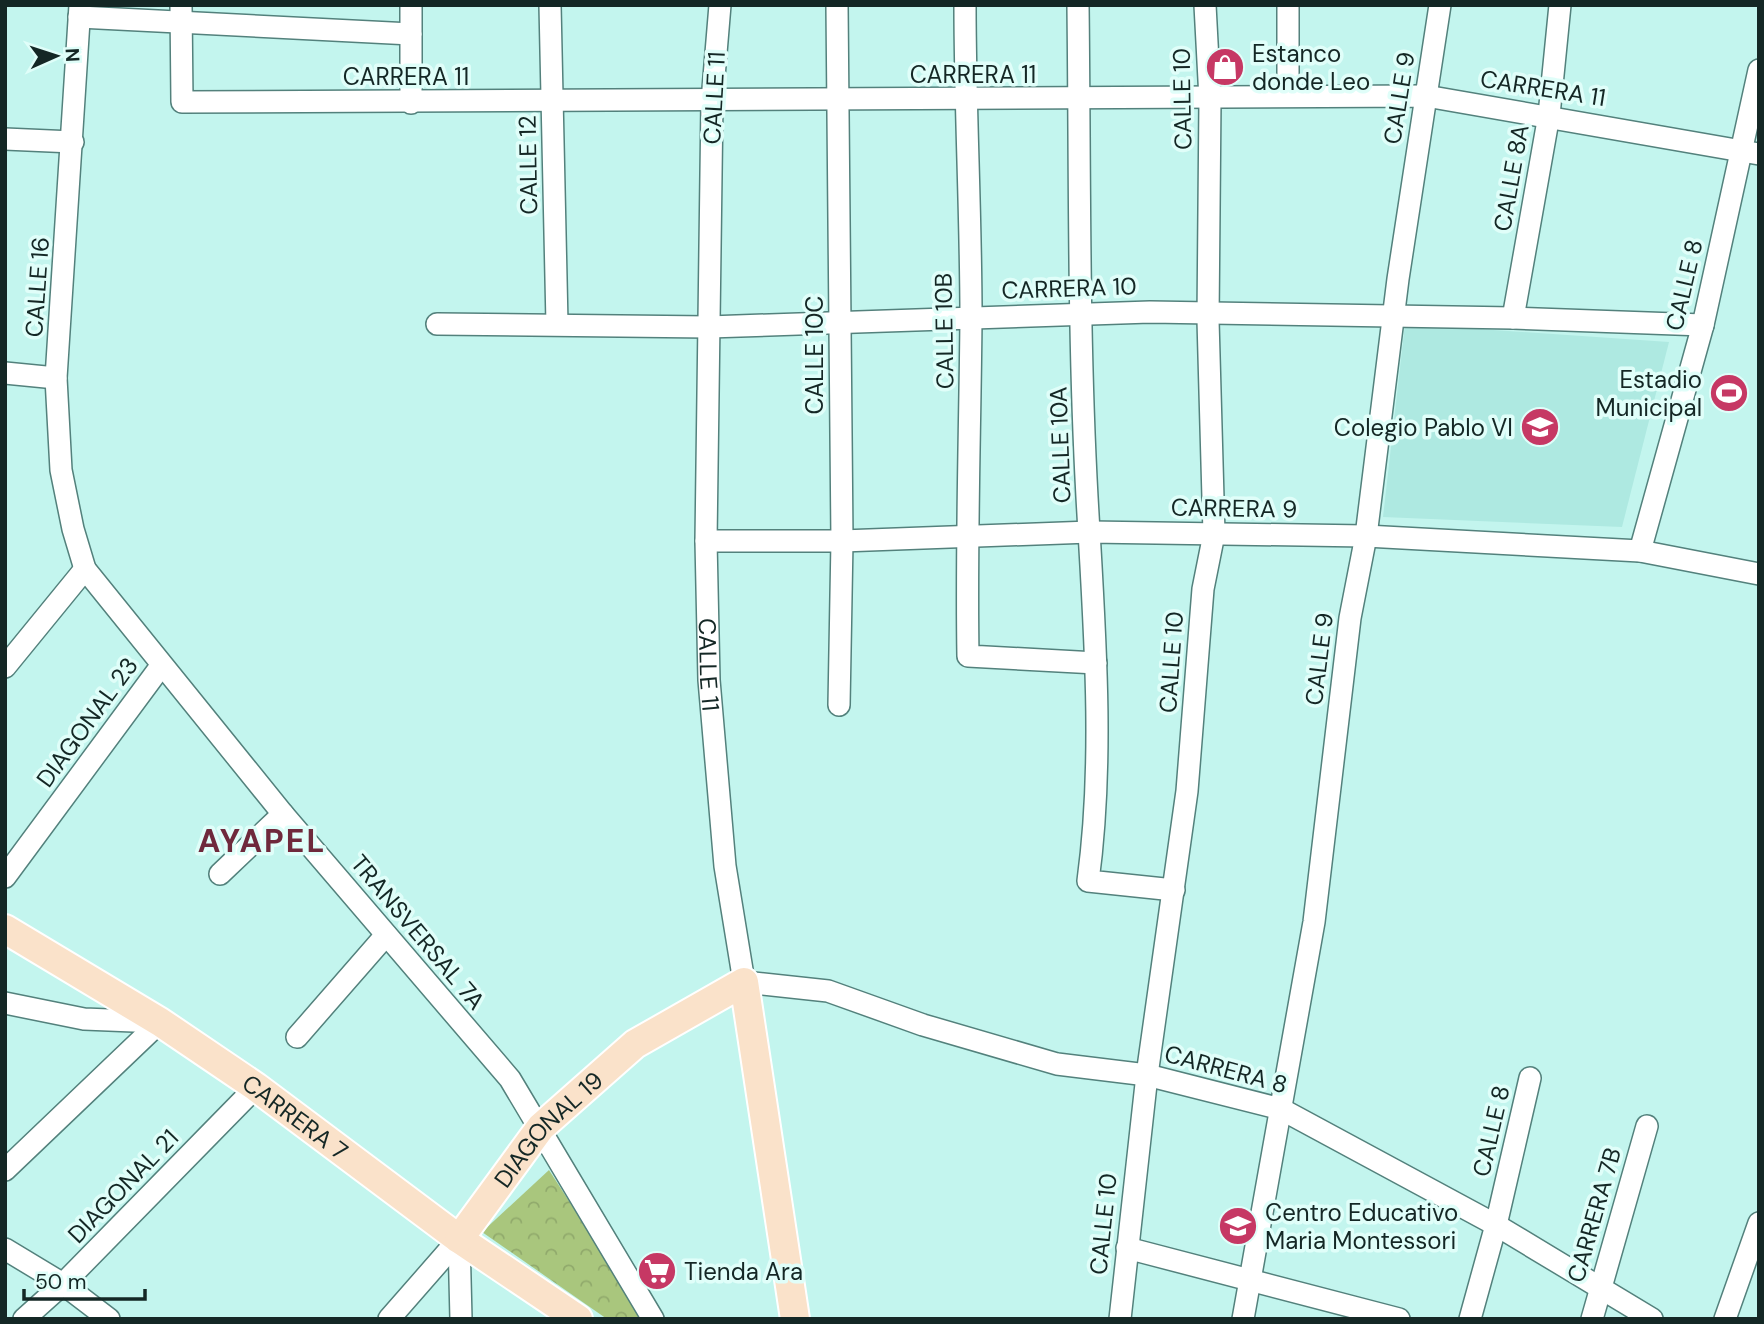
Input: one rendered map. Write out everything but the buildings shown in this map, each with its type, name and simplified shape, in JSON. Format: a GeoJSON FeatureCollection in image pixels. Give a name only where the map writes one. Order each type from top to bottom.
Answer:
{"type":"FeatureCollection","features":[{"type":"Feature","properties":{"kind":"main road","name":"CARRERA 7"},"geometry":{"type":"LineString","coordinates":[[5,929],[160,1022],[256,1087],[459,1239],[578,1319]]}},
{"type":"Feature","properties":{"kind":"main road","name":"DIAGONAL 19"},"geometry":{"type":"LineString","coordinates":[[459,1239],[541,1127],[635,1044],[744,982]]}},
{"type":"Feature","properties":{"kind":"main road","name":"CALLE 11"},"geometry":{"type":"LineString","coordinates":[[744,982],[795,1319]]}},
{"type":"Feature","properties":{"kind":"street"},"geometry":{"type":"LineString","coordinates":[[411,5],[411,103]]}},
{"type":"Feature","properties":{"kind":"street","name":"CALLE 12"},"geometry":{"type":"LineString","coordinates":[[550,5],[557,324]]}},
{"type":"Feature","properties":{"kind":"street","name":"CALLE 11"},"geometry":{"type":"LineString","coordinates":[[720,5],[712,101],[706,541],[714,766],[725,866],[744,982]]}},
{"type":"Feature","properties":{"kind":"street","name":"CALLE 10C"},"geometry":{"type":"LineString","coordinates":[[837,5],[840,101],[842,541],[839,705]]}},
{"type":"Feature","properties":{"kind":"street","name":"CALLE 10B"},"geometry":{"type":"LineString","coordinates":[[965,5],[971,318],[971,479],[966,534],[968,656],[1096,663]]}},
{"type":"Feature","properties":{"kind":"street","name":"CALLE 10A"},"geometry":{"type":"LineString","coordinates":[[1078,5],[1082,314],[1096,663],[1097,818],[1088,881],[1174,890]]}},
{"type":"Feature","properties":{"kind":"street","name":"CALLE 10"},"geometry":{"type":"LineString","coordinates":[[1119,1319],[1147,1075],[1187,791],[1203,589],[1214,534],[1209,313],[1210,99],[1205,5]]}},
{"type":"Feature","properties":{"kind":"street"},"geometry":{"type":"LineString","coordinates":[[1288,5],[1288,95]]}},
{"type":"Feature","properties":{"kind":"street","name":"CALLE 9"},"geometry":{"type":"LineString","coordinates":[[1243,1319],[1314,922],[1350,618],[1366,536],[1394,315],[1440,5]]}},
{"type":"Feature","properties":{"kind":"street","name":"CALLE 8A"},"geometry":{"type":"LineString","coordinates":[[1513,318],[1549,115],[1560,5]]}},
{"type":"Feature","properties":{"kind":"street"},"geometry":{"type":"LineString","coordinates":[[79,11],[181,14],[411,34]]}},
{"type":"Feature","properties":{"kind":"street","name":"CALLE 16"},"geometry":{"type":"LineString","coordinates":[[79,11],[73,142],[56,378],[61,470],[73,529],[85,569]]}},
{"type":"Feature","properties":{"kind":"street","name":"CARRERA 11"},"geometry":{"type":"LineString","coordinates":[[181,14],[182,102],[1079,100],[1210,99],[1288,95],[1426,96],[1549,115],[1750,152]]}},
{"type":"Feature","properties":{"kind":"street","name":"CALLE 8"},"geometry":{"type":"LineString","coordinates":[[1640,551],[1750,152],[1759,70]]}},
{"type":"Feature","properties":{"kind":"street"},"geometry":{"type":"LineString","coordinates":[[5,139],[73,142]]}},
{"type":"Feature","properties":{"kind":"street","name":"CARRERA 10"},"geometry":{"type":"LineString","coordinates":[[437,324],[709,327],[1082,314],[1209,313],[1394,315],[1703,325]]}},
{"type":"Feature","properties":{"kind":"street"},"geometry":{"type":"LineString","coordinates":[[5,373],[56,378]]}},
{"type":"Feature","properties":{"kind":"street","name":"CARRERA 9"},"geometry":{"type":"LineString","coordinates":[[706,541],[842,541],[966,534],[1090,532],[1366,536],[1640,551],[1759,574]]}},
{"type":"Feature","properties":{"kind":"street"},"geometry":{"type":"LineString","coordinates":[[5,667],[85,569]]}},
{"type":"Feature","properties":{"kind":"street","name":"TRANSVERSAL 7A"},"geometry":{"type":"LineString","coordinates":[[85,569],[283,814],[510,1079],[653,1319]]}},
{"type":"Feature","properties":{"kind":"street","name":"DIAGONAL 23"},"geometry":{"type":"LineString","coordinates":[[5,877],[162,666]]}},
{"type":"Feature","properties":{"kind":"street"},"geometry":{"type":"LineString","coordinates":[[220,874],[283,814]]}},
{"type":"Feature","properties":{"kind":"street"},"geometry":{"type":"LineString","coordinates":[[297,1038],[386,935]]}},
{"type":"Feature","properties":{"kind":"street","name":"CARRERA 8"},"geometry":{"type":"LineString","coordinates":[[744,982],[828,991],[923,1025],[1057,1064],[1147,1075],[1280,1109],[1496,1225],[1652,1319]]}},
{"type":"Feature","properties":{"kind":"street"},"geometry":{"type":"LineString","coordinates":[[5,1003],[84,1019],[160,1022]]}},
{"type":"Feature","properties":{"kind":"street"},"geometry":{"type":"LineString","coordinates":[[5,1170],[160,1022]]}},
{"type":"Feature","properties":{"kind":"street","name":"CALLE 8"},"geometry":{"type":"LineString","coordinates":[[1470,1319],[1496,1225],[1530,1078]]}},
{"type":"Feature","properties":{"kind":"street","name":"DIAGONAL 21"},"geometry":{"type":"LineString","coordinates":[[24,1319],[63,1284],[256,1087]]}},
{"type":"Feature","properties":{"kind":"street","name":"CARRERA 7B"},"geometry":{"type":"LineString","coordinates":[[1592,1319],[1647,1125]]}},
{"type":"Feature","properties":{"kind":"street"},"geometry":{"type":"LineString","coordinates":[[1725,1319],[1759,1223]]}},
{"type":"Feature","properties":{"kind":"street"},"geometry":{"type":"LineString","coordinates":[[459,1239],[461,1319]]}},
{"type":"Feature","properties":{"kind":"street","name":"DIAGONAL 19"},"geometry":{"type":"LineString","coordinates":[[389,1319],[459,1239]]}},
{"type":"Feature","properties":{"kind":"street"},"geometry":{"type":"LineString","coordinates":[[1126,1248],[1250,1278],[1399,1319]]}},
{"type":"Feature","properties":{"kind":"street"},"geometry":{"type":"LineString","coordinates":[[5,1249],[63,1284],[109,1319]]}},
{"type":"Feature","properties":{"kind":"shaded area"},"geometry":{"type":"Polygon","coordinates":[[[1405,324],[1669,342],[1622,527],[1383,517],[1405,324]]]}},
{"type":"Feature","properties":{"kind":"green space"},"geometry":{"type":"Polygon","coordinates":[[[549,1170],[645,1319],[607,1319],[482,1232],[549,1170]]]}},
{"type":"Feature","properties":{"kind":"place","name":"Estanco donde Leo"},"geometry":{"type":"Point","coordinates":[1225,67]}},
{"type":"Feature","properties":{"kind":"place","name":"Estadio Municipal"},"geometry":{"type":"Point","coordinates":[1729,393]}},
{"type":"Feature","properties":{"kind":"place","name":"Colegio Pablo VI"},"geometry":{"type":"Point","coordinates":[1540,427]}},
{"type":"Feature","properties":{"kind":"place","name":"Centro Educativo Maria Montessori"},"geometry":{"type":"Point","coordinates":[1238,1226]}},
{"type":"Feature","properties":{"kind":"place","name":"Tienda Ara"},"geometry":{"type":"Point","coordinates":[657,1271]}},
{"type":"Feature","properties":{"kind":"district","name":"AYAPEL"},"geometry":{"type":"Point","coordinates":[262,841]}}]}
